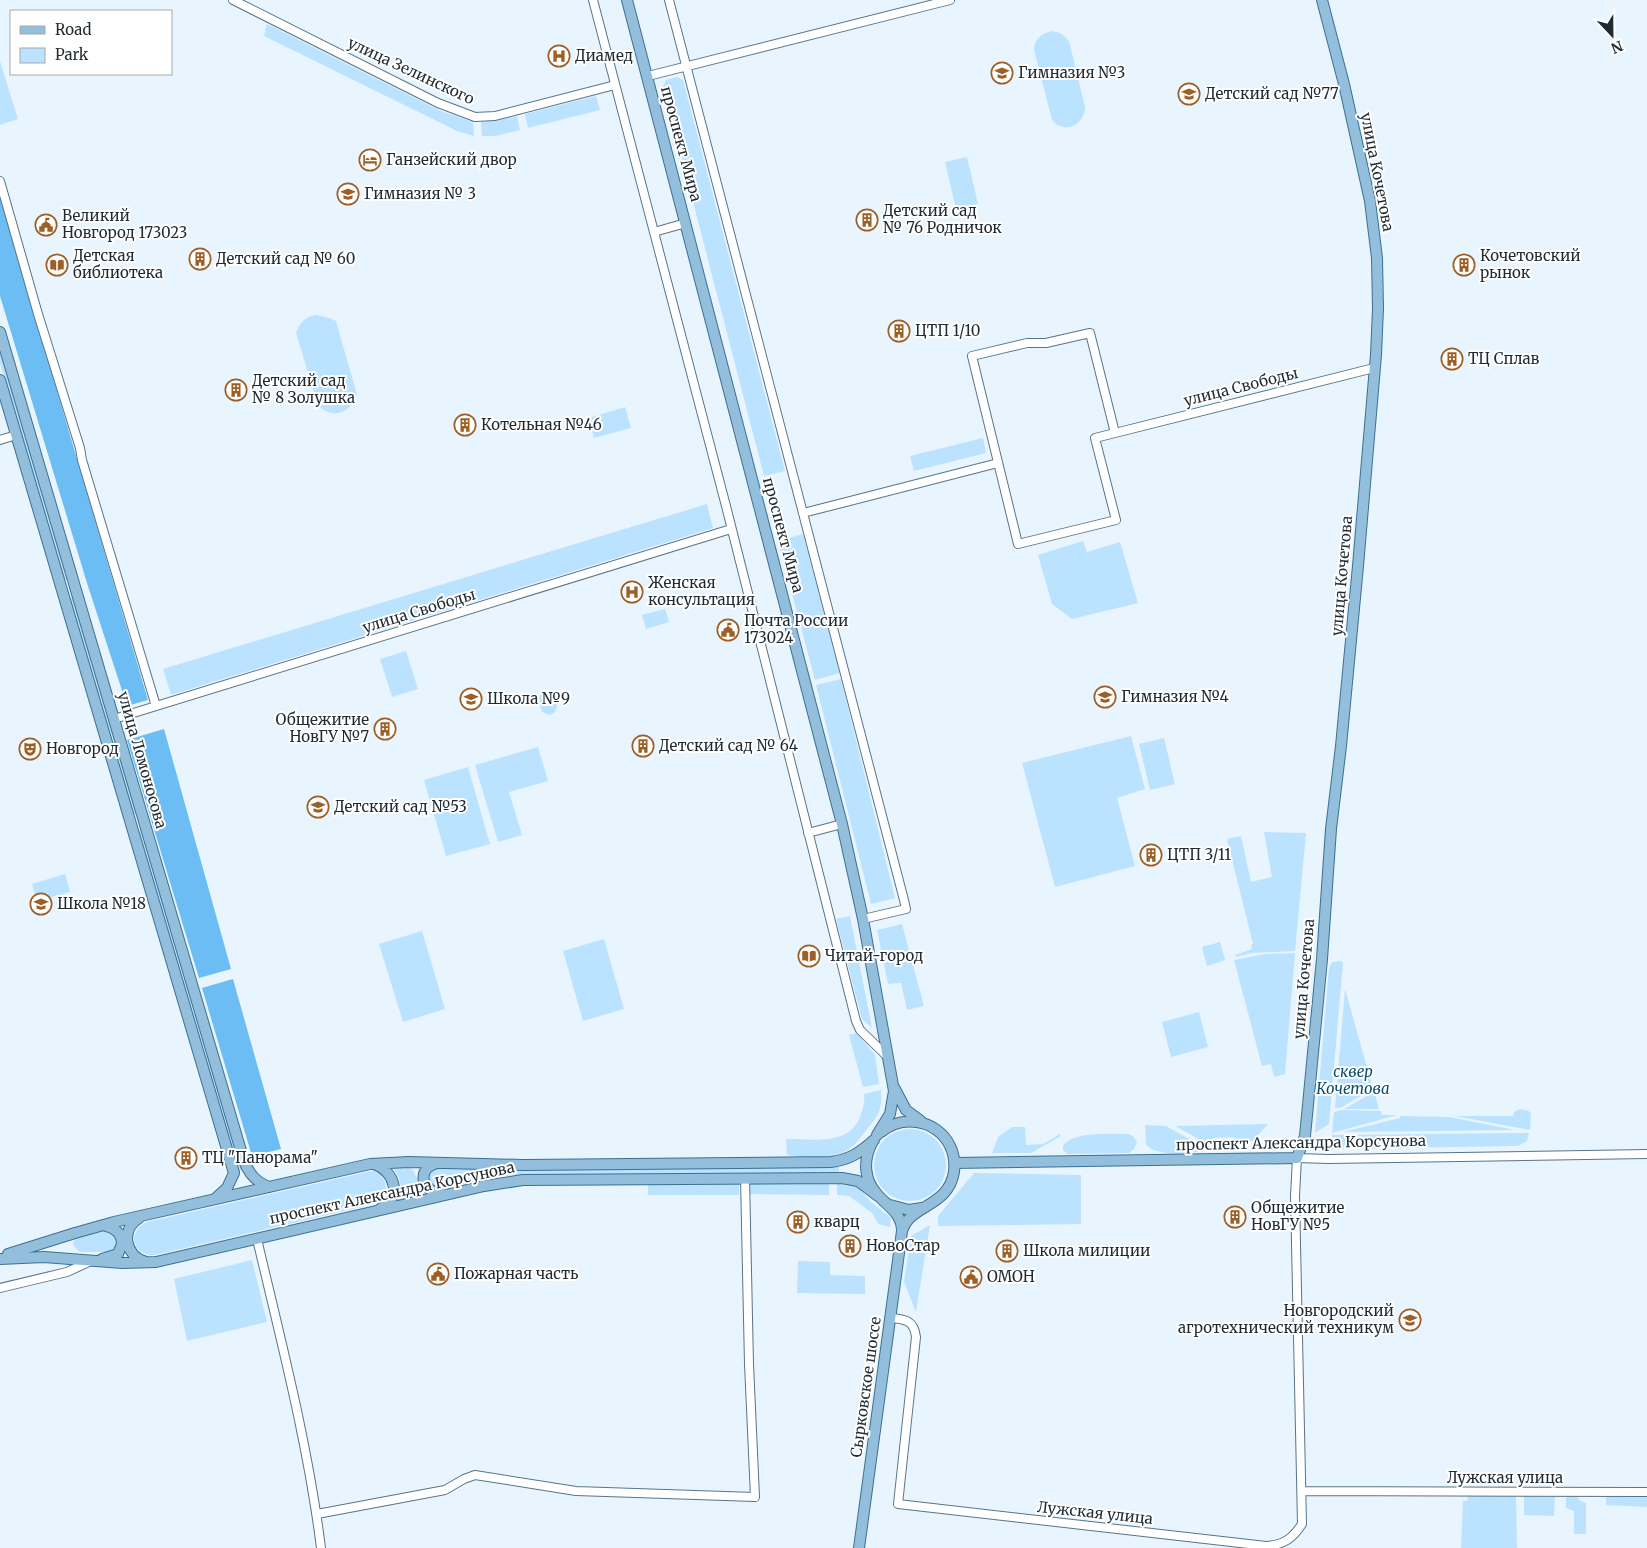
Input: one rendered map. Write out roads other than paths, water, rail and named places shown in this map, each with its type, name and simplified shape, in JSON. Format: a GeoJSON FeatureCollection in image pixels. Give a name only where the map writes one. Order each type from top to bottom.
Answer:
{"type":"FeatureCollection","features":[{"type":"Feature","properties":{"kind":"main road","name":"проспект Мира"},"geometry":{"type":"LineString","coordinates":[[627,0],[842,824],[863,919],[893,1082],[894,1099],[890,1114],[876,1138]]}},
{"type":"Feature","properties":{"kind":"main road","name":"улица Кочетова"},"geometry":{"type":"LineString","coordinates":[[1296,1158],[1305,1136],[1308,1114],[1331,829],[1353,623],[1376,354],[1378,291],[1374,231],[1360,151],[1322,0]]}},
{"type":"Feature","properties":{"kind":"main road","name":"улица Ломоносова"},"geometry":{"type":"LineString","coordinates":[[0,332],[247,1169]]}},
{"type":"Feature","properties":{"kind":"main road","name":"улица Ломоносова"},"geometry":{"type":"LineString","coordinates":[[0,380],[234,1173]]}},
{"type":"Feature","properties":{"kind":"main road"},"geometry":{"type":"LineString","coordinates":[[62,590],[75,587]]}},
{"type":"Feature","properties":{"kind":"main road"},"geometry":{"type":"LineString","coordinates":[[132,825],[144,821]]}},
{"type":"Feature","properties":{"kind":"main road","name":"проспект Мира"},"geometry":{"type":"LineString","coordinates":[[893,1082],[898,1097],[906,1110],[929,1125]]}},
{"type":"Feature","properties":{"kind":"main road"},"geometry":{"type":"LineString","coordinates":[[905,1121],[921,1122],[936,1129],[947,1140],[951,1147],[954,1171],[950,1186],[945,1192],[934,1203],[908,1219],[902,1231],[900,1218],[873,1189],[866,1173],[867,1156],[876,1138],[890,1126],[905,1121]]}},
{"type":"Feature","properties":{"kind":"main road","name":"проспект Александра Корсунова"},"geometry":{"type":"LineString","coordinates":[[0,1258],[103,1225],[370,1164],[409,1162],[523,1165],[831,1162],[851,1157],[876,1138]]}},
{"type":"Feature","properties":{"kind":"main road","name":"проспект Александра Корсунова"},"geometry":{"type":"LineString","coordinates":[[954,1163],[1296,1158]]}},
{"type":"Feature","properties":{"kind":"main road"},"geometry":{"type":"LineString","coordinates":[[438,1163],[427,1168],[424,1174],[425,1186],[434,1193],[449,1194]]}},
{"type":"Feature","properties":{"kind":"main road"},"geometry":{"type":"LineString","coordinates":[[370,1164],[383,1168],[390,1174],[394,1182],[394,1192],[390,1200],[384,1207],[376,1210]]}},
{"type":"Feature","properties":{"kind":"main road"},"geometry":{"type":"LineString","coordinates":[[214,1199],[227,1188],[234,1173],[243,1176],[247,1169],[255,1180],[269,1187]]}},
{"type":"Feature","properties":{"kind":"main road","name":"проспект Александра Корсунова"},"geometry":{"type":"LineString","coordinates":[[0,1258],[44,1257],[152,1263],[376,1210],[484,1186],[523,1180],[745,1178],[852,1180],[864,1185],[882,1199]]}},
{"type":"Feature","properties":{"kind":"main road"},"geometry":{"type":"LineString","coordinates":[[882,1199],[901,1209],[909,1210],[926,1207],[934,1203]]}},
{"type":"Feature","properties":{"kind":"main road"},"geometry":{"type":"LineString","coordinates":[[145,1215],[136,1219],[130,1226],[127,1234],[127,1244],[131,1253],[138,1259],[152,1263]]}},
{"type":"Feature","properties":{"kind":"main road"},"geometry":{"type":"LineString","coordinates":[[91,1261],[114,1256],[122,1247],[122,1240],[118,1233],[113,1228],[103,1225]]}},
{"type":"Feature","properties":{"kind":"main road","name":"Сырковское шоссе"},"geometry":{"type":"LineString","coordinates":[[859,1548],[902,1231]]}},
{"type":"Feature","properties":{"kind":"street","name":"улица Зелинского"},"geometry":{"type":"LineString","coordinates":[[233,0],[438,103],[475,117],[495,116],[615,85]]}},
{"type":"Feature","properties":{"kind":"street"},"geometry":{"type":"LineString","coordinates":[[593,0],[731,529],[856,1021],[860,1030],[889,1057]]}},
{"type":"Feature","properties":{"kind":"street"},"geometry":{"type":"LineString","coordinates":[[669,0],[906,909],[863,919]]}},
{"type":"Feature","properties":{"kind":"street"},"geometry":{"type":"LineString","coordinates":[[648,76],[950,0]]}},
{"type":"Feature","properties":{"kind":"street"},"geometry":{"type":"LineString","coordinates":[[0,181],[156,706]]}},
{"type":"Feature","properties":{"kind":"street"},"geometry":{"type":"LineString","coordinates":[[654,232],[686,223]]}},
{"type":"Feature","properties":{"kind":"street","name":"улица Свободы"},"geometry":{"type":"LineString","coordinates":[[1115,433],[1090,332],[1046,343],[1027,343],[972,356],[1018,544],[1116,520],[1096,438],[1374,368]]}},
{"type":"Feature","properties":{"kind":"street"},"geometry":{"type":"LineString","coordinates":[[0,440],[16,435]]}},
{"type":"Feature","properties":{"kind":"street"},"geometry":{"type":"LineString","coordinates":[[803,513],[998,463]]}},
{"type":"Feature","properties":{"kind":"street","name":"улица Свободы"},"geometry":{"type":"LineString","coordinates":[[114,719],[731,529]]}},
{"type":"Feature","properties":{"kind":"street"},"geometry":{"type":"LineString","coordinates":[[808,832],[842,824]]}},
{"type":"Feature","properties":{"kind":"street","name":"проспект Александра Корсунова"},"geometry":{"type":"LineString","coordinates":[[1296,1158],[1647,1154]]}},
{"type":"Feature","properties":{"kind":"street"},"geometry":{"type":"LineString","coordinates":[[1296,1158],[1295,1205],[1302,1491]]}},
{"type":"Feature","properties":{"kind":"street"},"geometry":{"type":"LineString","coordinates":[[317,1514],[445,1490],[474,1475],[576,1491],[755,1497],[749,1369],[745,1178]]}},
{"type":"Feature","properties":{"kind":"street"},"geometry":{"type":"LineString","coordinates":[[257,1239],[294,1397],[317,1514],[321,1548]]}},
{"type":"Feature","properties":{"kind":"street"},"geometry":{"type":"LineString","coordinates":[[0,1288],[67,1272],[91,1261]]}},
{"type":"Feature","properties":{"kind":"street","name":"Лужская улица"},"geometry":{"type":"LineString","coordinates":[[890,1318],[910,1321],[914,1326],[916,1337],[898,1504],[1266,1546],[1280,1544],[1289,1540],[1302,1524],[1302,1491],[1647,1492]]}},
{"type":"Feature","properties":{"kind":"place","name":"Диамед"},"geometry":{"type":"Point","coordinates":[559,56]}},
{"type":"Feature","properties":{"kind":"place","name":"Гимназия №3"},"geometry":{"type":"Point","coordinates":[1002,73]}},
{"type":"Feature","properties":{"kind":"place","name":"Детский сад №77"},"geometry":{"type":"Point","coordinates":[1189,94]}},
{"type":"Feature","properties":{"kind":"place","name":"Ганзейский двор"},"geometry":{"type":"Point","coordinates":[370,160]}},
{"type":"Feature","properties":{"kind":"place","name":"Гимназия № 3"},"geometry":{"type":"Point","coordinates":[348,194]}},
{"type":"Feature","properties":{"kind":"place","name":"Детский сад № 76 Родничок"},"geometry":{"type":"Point","coordinates":[867,220]}},
{"type":"Feature","properties":{"kind":"place","name":"Великий Новгород 173023"},"geometry":{"type":"Point","coordinates":[46,225]}},
{"type":"Feature","properties":{"kind":"place","name":"Детский сад № 60"},"geometry":{"type":"Point","coordinates":[200,259]}},
{"type":"Feature","properties":{"kind":"place","name":"Детская библиотека"},"geometry":{"type":"Point","coordinates":[57,265]}},
{"type":"Feature","properties":{"kind":"place","name":"Кочетовский рынок"},"geometry":{"type":"Point","coordinates":[1464,265]}},
{"type":"Feature","properties":{"kind":"place","name":"ЦТП 1/10"},"geometry":{"type":"Point","coordinates":[899,331]}},
{"type":"Feature","properties":{"kind":"place","name":"ТЦ Сплав"},"geometry":{"type":"Point","coordinates":[1452,359]}},
{"type":"Feature","properties":{"kind":"place","name":"Детский сад № 8 Золушка"},"geometry":{"type":"Point","coordinates":[236,390]}},
{"type":"Feature","properties":{"kind":"place","name":"Котельная №46"},"geometry":{"type":"Point","coordinates":[465,425]}},
{"type":"Feature","properties":{"kind":"place","name":"Женская консультация"},"geometry":{"type":"Point","coordinates":[632,592]}},
{"type":"Feature","properties":{"kind":"place","name":"Почта России 173024"},"geometry":{"type":"Point","coordinates":[728,630]}},
{"type":"Feature","properties":{"kind":"place","name":"Гимназия №4"},"geometry":{"type":"Point","coordinates":[1105,697]}},
{"type":"Feature","properties":{"kind":"place","name":"Школа №9"},"geometry":{"type":"Point","coordinates":[471,699]}},
{"type":"Feature","properties":{"kind":"place","name":"Общежитие НовГУ №7"},"geometry":{"type":"Point","coordinates":[385,729]}},
{"type":"Feature","properties":{"kind":"place","name":"Детский сад № 64"},"geometry":{"type":"Point","coordinates":[643,746]}},
{"type":"Feature","properties":{"kind":"place","name":"Новгород"},"geometry":{"type":"Point","coordinates":[30,749]}},
{"type":"Feature","properties":{"kind":"place","name":"Детский сад №53"},"geometry":{"type":"Point","coordinates":[318,807]}},
{"type":"Feature","properties":{"kind":"place","name":"ЦТП 3/11"},"geometry":{"type":"Point","coordinates":[1151,855]}},
{"type":"Feature","properties":{"kind":"place","name":"Школа №18"},"geometry":{"type":"Point","coordinates":[41,904]}},
{"type":"Feature","properties":{"kind":"place","name":"Читай-город"},"geometry":{"type":"Point","coordinates":[809,956]}},
{"type":"Feature","properties":{"kind":"place","name":"ТЦ \"Панорама\""},"geometry":{"type":"Point","coordinates":[186,1158]}},
{"type":"Feature","properties":{"kind":"place","name":"Общежитие НовГУ №5"},"geometry":{"type":"Point","coordinates":[1235,1217]}},
{"type":"Feature","properties":{"kind":"place","name":"кварц"},"geometry":{"type":"Point","coordinates":[798,1222]}},
{"type":"Feature","properties":{"kind":"place","name":"НовоСтар"},"geometry":{"type":"Point","coordinates":[850,1246]}},
{"type":"Feature","properties":{"kind":"place","name":"Школа милиции"},"geometry":{"type":"Point","coordinates":[1007,1251]}},
{"type":"Feature","properties":{"kind":"place","name":"Пожарная часть"},"geometry":{"type":"Point","coordinates":[438,1274]}},
{"type":"Feature","properties":{"kind":"place","name":"ОМОН"},"geometry":{"type":"Point","coordinates":[971,1277]}},
{"type":"Feature","properties":{"kind":"place","name":"Новгородский агротехнический техникум"},"geometry":{"type":"Point","coordinates":[1410,1320]}},
{"type":"Feature","properties":{"kind":"park label","name":"сквер Кочетова"},"geometry":{"type":"Point","coordinates":[1353,1080]}}]}
